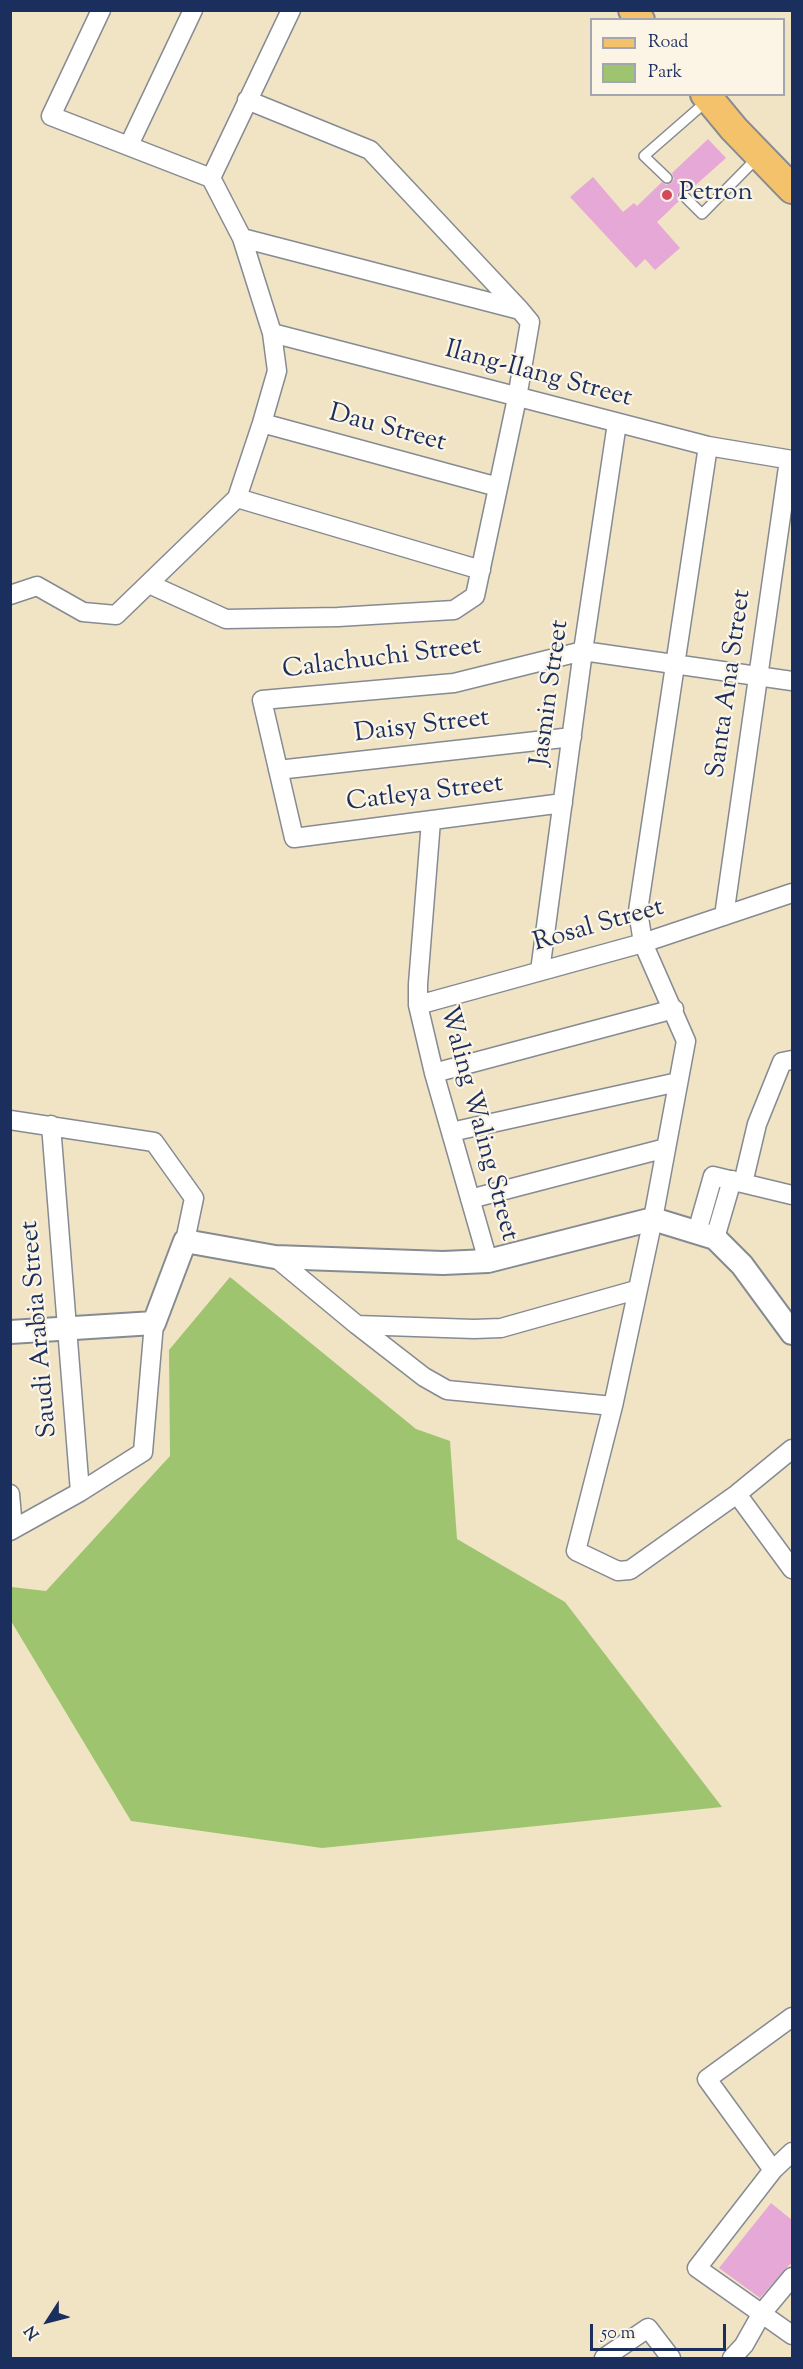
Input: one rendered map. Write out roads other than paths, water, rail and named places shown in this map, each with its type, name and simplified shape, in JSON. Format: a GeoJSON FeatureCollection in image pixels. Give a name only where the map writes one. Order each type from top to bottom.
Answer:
{"type":"FeatureCollection","features":[{"type":"Feature","properties":{"kind":"main road"},"geometry":{"type":"LineString","coordinates":[[707,97],[792,189]]}},
{"type":"Feature","properties":{"kind":"street"},"geometry":{"type":"LineString","coordinates":[[10,596],[37,586],[83,612],[116,615],[237,498],[277,371],[272,333],[242,238],[211,178],[51,116],[101,10]]}},
{"type":"Feature","properties":{"kind":"street"},"geometry":{"type":"LineString","coordinates":[[129,145],[193,10]]}},
{"type":"Feature","properties":{"kind":"street"},"geometry":{"type":"LineString","coordinates":[[211,178],[291,10]]}},
{"type":"Feature","properties":{"kind":"street"},"geometry":{"type":"LineString","coordinates":[[148,584],[226,619],[338,617],[454,610],[476,596],[517,398],[530,322],[520,310],[370,150],[247,100]]}},
{"type":"Feature","properties":{"kind":"street"},"geometry":{"type":"LineString","coordinates":[[242,238],[520,310]]}},
{"type":"Feature","properties":{"kind":"street","name":"Ilang-Ilang Street"},"geometry":{"type":"LineString","coordinates":[[272,333],[708,446],[791,460]]}},
{"type":"Feature","properties":{"kind":"street","name":"Dau Street"},"geometry":{"type":"LineString","coordinates":[[262,423],[498,487]]}},
{"type":"Feature","properties":{"kind":"street","name":"Jasmin Street"},"geometry":{"type":"LineString","coordinates":[[540,971],[583,651],[617,423]]}},
{"type":"Feature","properties":{"kind":"street"},"geometry":{"type":"LineString","coordinates":[[708,446],[638,911],[644,943],[686,1041],[613,1406],[576,1551],[618,1571],[630,1570],[737,1494],[792,1449]]}},
{"type":"Feature","properties":{"kind":"street","name":"Santa Ana Street"},"geometry":{"type":"LineString","coordinates":[[724,916],[791,460]]}},
{"type":"Feature","properties":{"kind":"street"},"geometry":{"type":"LineString","coordinates":[[237,498],[481,570]]}},
{"type":"Feature","properties":{"kind":"street","name":"Calachuchi Street"},"geometry":{"type":"LineString","coordinates":[[278,771],[262,700],[454,682],[583,651],[792,681]]}},
{"type":"Feature","properties":{"kind":"street","name":"Daisy Street"},"geometry":{"type":"LineString","coordinates":[[278,771],[572,737]]}},
{"type":"Feature","properties":{"kind":"street","name":"Catleya Street"},"geometry":{"type":"LineString","coordinates":[[278,771],[294,838],[563,803]]}},
{"type":"Feature","properties":{"kind":"street","name":"Waling Waling Street"},"geometry":{"type":"LineString","coordinates":[[431,821],[418,1005],[434,1073],[488,1262]]}},
{"type":"Feature","properties":{"kind":"street","name":"Rosal Street"},"geometry":{"type":"LineString","coordinates":[[418,1005],[644,943],[792,893]]}},
{"type":"Feature","properties":{"kind":"street"},"geometry":{"type":"LineString","coordinates":[[434,1073],[674,1009]]}},
{"type":"Feature","properties":{"kind":"street"},"geometry":{"type":"LineString","coordinates":[[706,1235],[737,1182],[782,1062],[792,1060]]}},
{"type":"Feature","properties":{"kind":"street"},"geometry":{"type":"LineString","coordinates":[[451,1132],[678,1082]]}},
{"type":"Feature","properties":{"kind":"street"},"geometry":{"type":"LineString","coordinates":[[10,1120],[154,1142],[194,1198],[185,1241],[154,1323],[143,1452],[80,1492],[12,1530],[10,1494]]}},
{"type":"Feature","properties":{"kind":"street","name":"Saudi Arabia Street"},"geometry":{"type":"LineString","coordinates":[[51,1125],[80,1492]]}},
{"type":"Feature","properties":{"kind":"street"},"geometry":{"type":"LineString","coordinates":[[470,1199],[666,1148]]}},
{"type":"Feature","properties":{"kind":"street"},"geometry":{"type":"LineString","coordinates":[[737,1182],[792,1195]]}},
{"type":"Feature","properties":{"kind":"street"},"geometry":{"type":"LineString","coordinates":[[185,1241],[275,1257],[443,1263],[488,1262],[652,1219],[706,1235],[742,1265],[792,1329]]}},
{"type":"Feature","properties":{"kind":"street"},"geometry":{"type":"LineString","coordinates":[[275,1257],[424,1377],[447,1390],[613,1406]]}},
{"type":"Feature","properties":{"kind":"street"},"geometry":{"type":"LineString","coordinates":[[357,1325],[501,1328],[636,1290]]}},
{"type":"Feature","properties":{"kind":"street"},"geometry":{"type":"LineString","coordinates":[[10,1332],[154,1323]]}},
{"type":"Feature","properties":{"kind":"street"},"geometry":{"type":"LineString","coordinates":[[737,1494],[792,1569]]}},
{"type":"Feature","properties":{"kind":"street"},"geometry":{"type":"LineString","coordinates":[[773,2170],[707,2079],[792,2016]]}},
{"type":"Feature","properties":{"kind":"street"},"geometry":{"type":"LineString","coordinates":[[792,2152],[773,2170],[697,2268],[792,2335]]}},
{"type":"Feature","properties":{"kind":"street"},"geometry":{"type":"LineString","coordinates":[[732,2358],[744,2345],[762,2313],[792,2277]]}},
{"type":"Feature","properties":{"kind":"street"},"geometry":{"type":"LineString","coordinates":[[604,2358],[648,2328],[671,2358]]}},
{"type":"Feature","properties":{"kind":"lane"},"geometry":{"type":"LineString","coordinates":[[667,178],[644,156],[707,97]]}},
{"type":"Feature","properties":{"kind":"lane"},"geometry":{"type":"LineString","coordinates":[[684,196],[702,214],[760,155]]}},
{"type":"Feature","properties":{"kind":"place","name":"Petron"},"geometry":{"type":"Point","coordinates":[667,195]}}]}
